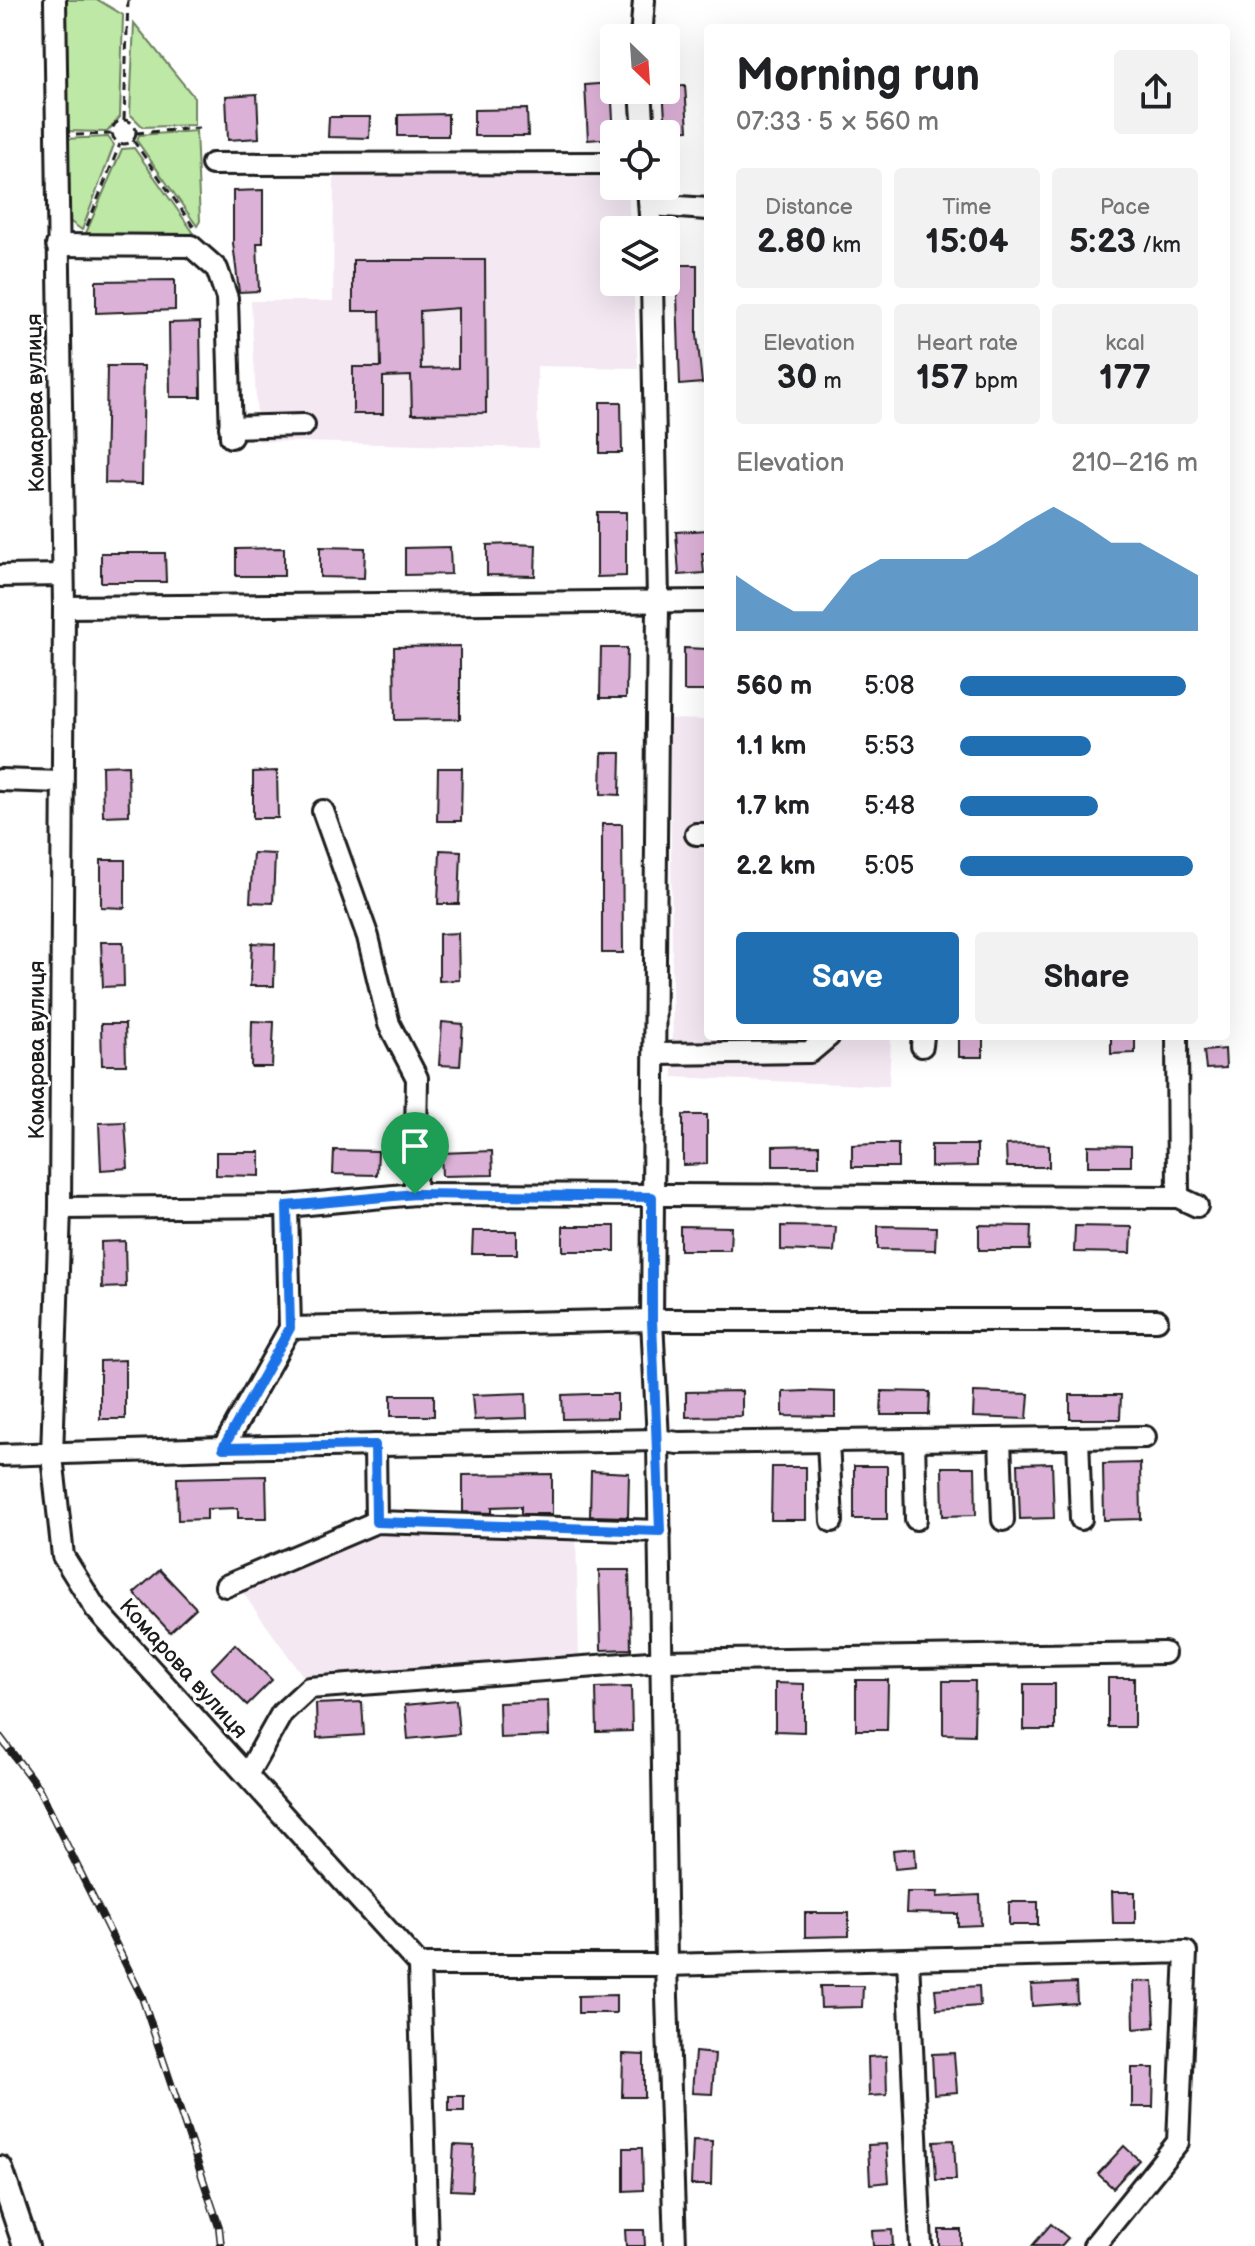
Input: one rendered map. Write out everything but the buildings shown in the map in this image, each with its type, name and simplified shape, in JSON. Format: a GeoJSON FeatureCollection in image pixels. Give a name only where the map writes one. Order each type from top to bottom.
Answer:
{"type":"FeatureCollection","features":[{"type":"Feature","properties":{"kind":"main road"},"geometry":{"type":"LineString","coordinates":[[0,2169],[26,2246]]}},
{"type":"Feature","properties":{"kind":"street","name":"Комарова вулиця"},"geometry":{"type":"LineString","coordinates":[[55,0],[64,607],[60,1208],[52,1456],[63,1556],[96,1609],[419,1965]]}},
{"type":"Feature","properties":{"kind":"street"},"geometry":{"type":"LineString","coordinates":[[642,24],[644,0]]}},
{"type":"Feature","properties":{"kind":"street"},"geometry":{"type":"LineString","coordinates":[[212,164],[600,163]]}},
{"type":"Feature","properties":{"kind":"street"},"geometry":{"type":"LineString","coordinates":[[670,200],[704,208]]}},
{"type":"Feature","properties":{"kind":"street"},"geometry":{"type":"LineString","coordinates":[[57,245],[191,246],[217,269],[227,298],[230,432],[304,425]]}},
{"type":"Feature","properties":{"kind":"street"},"geometry":{"type":"LineString","coordinates":[[652,296],[658,601],[652,1320],[658,1440],[666,1965],[675,2246]]}},
{"type":"Feature","properties":{"kind":"street"},"geometry":{"type":"LineString","coordinates":[[0,576],[63,575]]}},
{"type":"Feature","properties":{"kind":"street"},"geometry":{"type":"LineString","coordinates":[[64,607],[704,601]]}},
{"type":"Feature","properties":{"kind":"street"},"geometry":{"type":"LineString","coordinates":[[0,780],[62,782]]}},
{"type":"Feature","properties":{"kind":"street"},"geometry":{"type":"LineString","coordinates":[[323,811],[368,937],[389,1024],[417,1078],[415,1194]]}},
{"type":"Feature","properties":{"kind":"street"},"geometry":{"type":"LineString","coordinates":[[655,1054],[810,1052],[824,1040]]}},
{"type":"Feature","properties":{"kind":"street"},"geometry":{"type":"LineString","coordinates":[[1177,1040],[1178,1197]]}},
{"type":"Feature","properties":{"kind":"street"},"geometry":{"type":"LineString","coordinates":[[60,1208],[287,1206],[415,1194],[1178,1197],[1197,1206]]}},
{"type":"Feature","properties":{"kind":"street"},"geometry":{"type":"LineString","coordinates":[[223,1448],[290,1328],[287,1206]]}},
{"type":"Feature","properties":{"kind":"street"},"geometry":{"type":"LineString","coordinates":[[290,1328],[652,1320],[1157,1320]]}},
{"type":"Feature","properties":{"kind":"street"},"geometry":{"type":"LineString","coordinates":[[0,1455],[658,1440],[678,1443],[1145,1437]]}},
{"type":"Feature","properties":{"kind":"street"},"geometry":{"type":"LineString","coordinates":[[1078,1438],[1081,1519]]}},
{"type":"Feature","properties":{"kind":"street"},"geometry":{"type":"LineString","coordinates":[[1000,1439],[1003,1520]]}},
{"type":"Feature","properties":{"kind":"street"},"geometry":{"type":"LineString","coordinates":[[914,1440],[916,1519]]}},
{"type":"Feature","properties":{"kind":"street"},"geometry":{"type":"LineString","coordinates":[[828,1441],[832,1521]]}},
{"type":"Feature","properties":{"kind":"street"},"geometry":{"type":"LineString","coordinates":[[375,1445],[376,1522]]}},
{"type":"Feature","properties":{"kind":"street"},"geometry":{"type":"LineString","coordinates":[[226,1586],[376,1522],[660,1531]]}},
{"type":"Feature","properties":{"kind":"street"},"geometry":{"type":"LineString","coordinates":[[247,1775],[282,1713],[309,1688],[662,1661],[1164,1653]]}},
{"type":"Feature","properties":{"kind":"street"},"geometry":{"type":"LineString","coordinates":[[427,2246],[419,1965],[666,1965],[1186,1952],[1178,2142],[1094,2246]]}},
{"type":"Feature","properties":{"kind":"street"},"geometry":{"type":"LineString","coordinates":[[908,1959],[921,2246]]}},
{"type":"Feature","properties":{"kind":"path"},"geometry":{"type":"LineString","coordinates":[[124,120],[128,0]]}},
{"type":"Feature","properties":{"kind":"path"},"geometry":{"type":"LineString","coordinates":[[112,134],[114,125],[124,120],[131,123],[136,133],[133,140],[120,144]]}},
{"type":"Feature","properties":{"kind":"path"},"geometry":{"type":"LineString","coordinates":[[136,133],[199,128]]}},
{"type":"Feature","properties":{"kind":"path"},"geometry":{"type":"LineString","coordinates":[[56,135],[112,134]]}},
{"type":"Feature","properties":{"kind":"path"},"geometry":{"type":"LineString","coordinates":[[112,134],[120,144]]}},
{"type":"Feature","properties":{"kind":"path"},"geometry":{"type":"LineString","coordinates":[[133,140],[201,238]]}},
{"type":"Feature","properties":{"kind":"path"},"geometry":{"type":"LineString","coordinates":[[82,239],[120,144]]}},
{"type":"Feature","properties":{"kind":"shaded area"},"geometry":{"type":"Polygon","coordinates":[[[334,175],[600,176],[600,200],[629,200],[629,216],[600,216],[600,296],[634,296],[638,368],[537,366],[538,448],[258,441],[251,301],[333,301],[334,175]]]}},
{"type":"Feature","properties":{"kind":"shaded area"},"geometry":{"type":"Polygon","coordinates":[[[670,719],[704,720],[704,1040],[891,1040],[889,1086],[673,1077],[670,719]]]}},
{"type":"Feature","properties":{"kind":"shaded area"},"geometry":{"type":"Polygon","coordinates":[[[378,1534],[576,1539],[579,1656],[305,1679],[243,1593],[378,1534]]]}},
{"type":"Feature","properties":{"kind":"green space"},"geometry":{"type":"Polygon","coordinates":[[[63,0],[98,0],[123,15],[120,117],[107,132],[62,131],[63,0]]]}},
{"type":"Feature","properties":{"kind":"green space"},"geometry":{"type":"Polygon","coordinates":[[[134,23],[194,97],[194,125],[143,127],[130,114],[134,23]]]}},
{"type":"Feature","properties":{"kind":"green space"},"geometry":{"type":"Polygon","coordinates":[[[196,131],[200,221],[197,226],[137,141],[139,135],[196,131]]]}},
{"type":"Feature","properties":{"kind":"green space"},"geometry":{"type":"Polygon","coordinates":[[[108,137],[114,145],[82,230],[65,218],[63,139],[108,137]]]}},
{"type":"Feature","properties":{"kind":"green space"},"geometry":{"type":"Polygon","coordinates":[[[134,148],[193,232],[190,237],[92,237],[86,233],[122,149],[134,148]]]}},
{"type":"Feature","properties":{"kind":"railway"},"geometry":{"type":"LineString","coordinates":[[0,1737],[39,1789],[142,1997],[219,2227],[221,2246]]}},
{"type":"Feature","properties":{"kind":"route"},"geometry":{"type":"LineString","coordinates":[[415,1194],[652,1197],[652,1320],[660,1531],[376,1522],[375,1445],[223,1448],[290,1328],[287,1206],[415,1194]]}}]}
